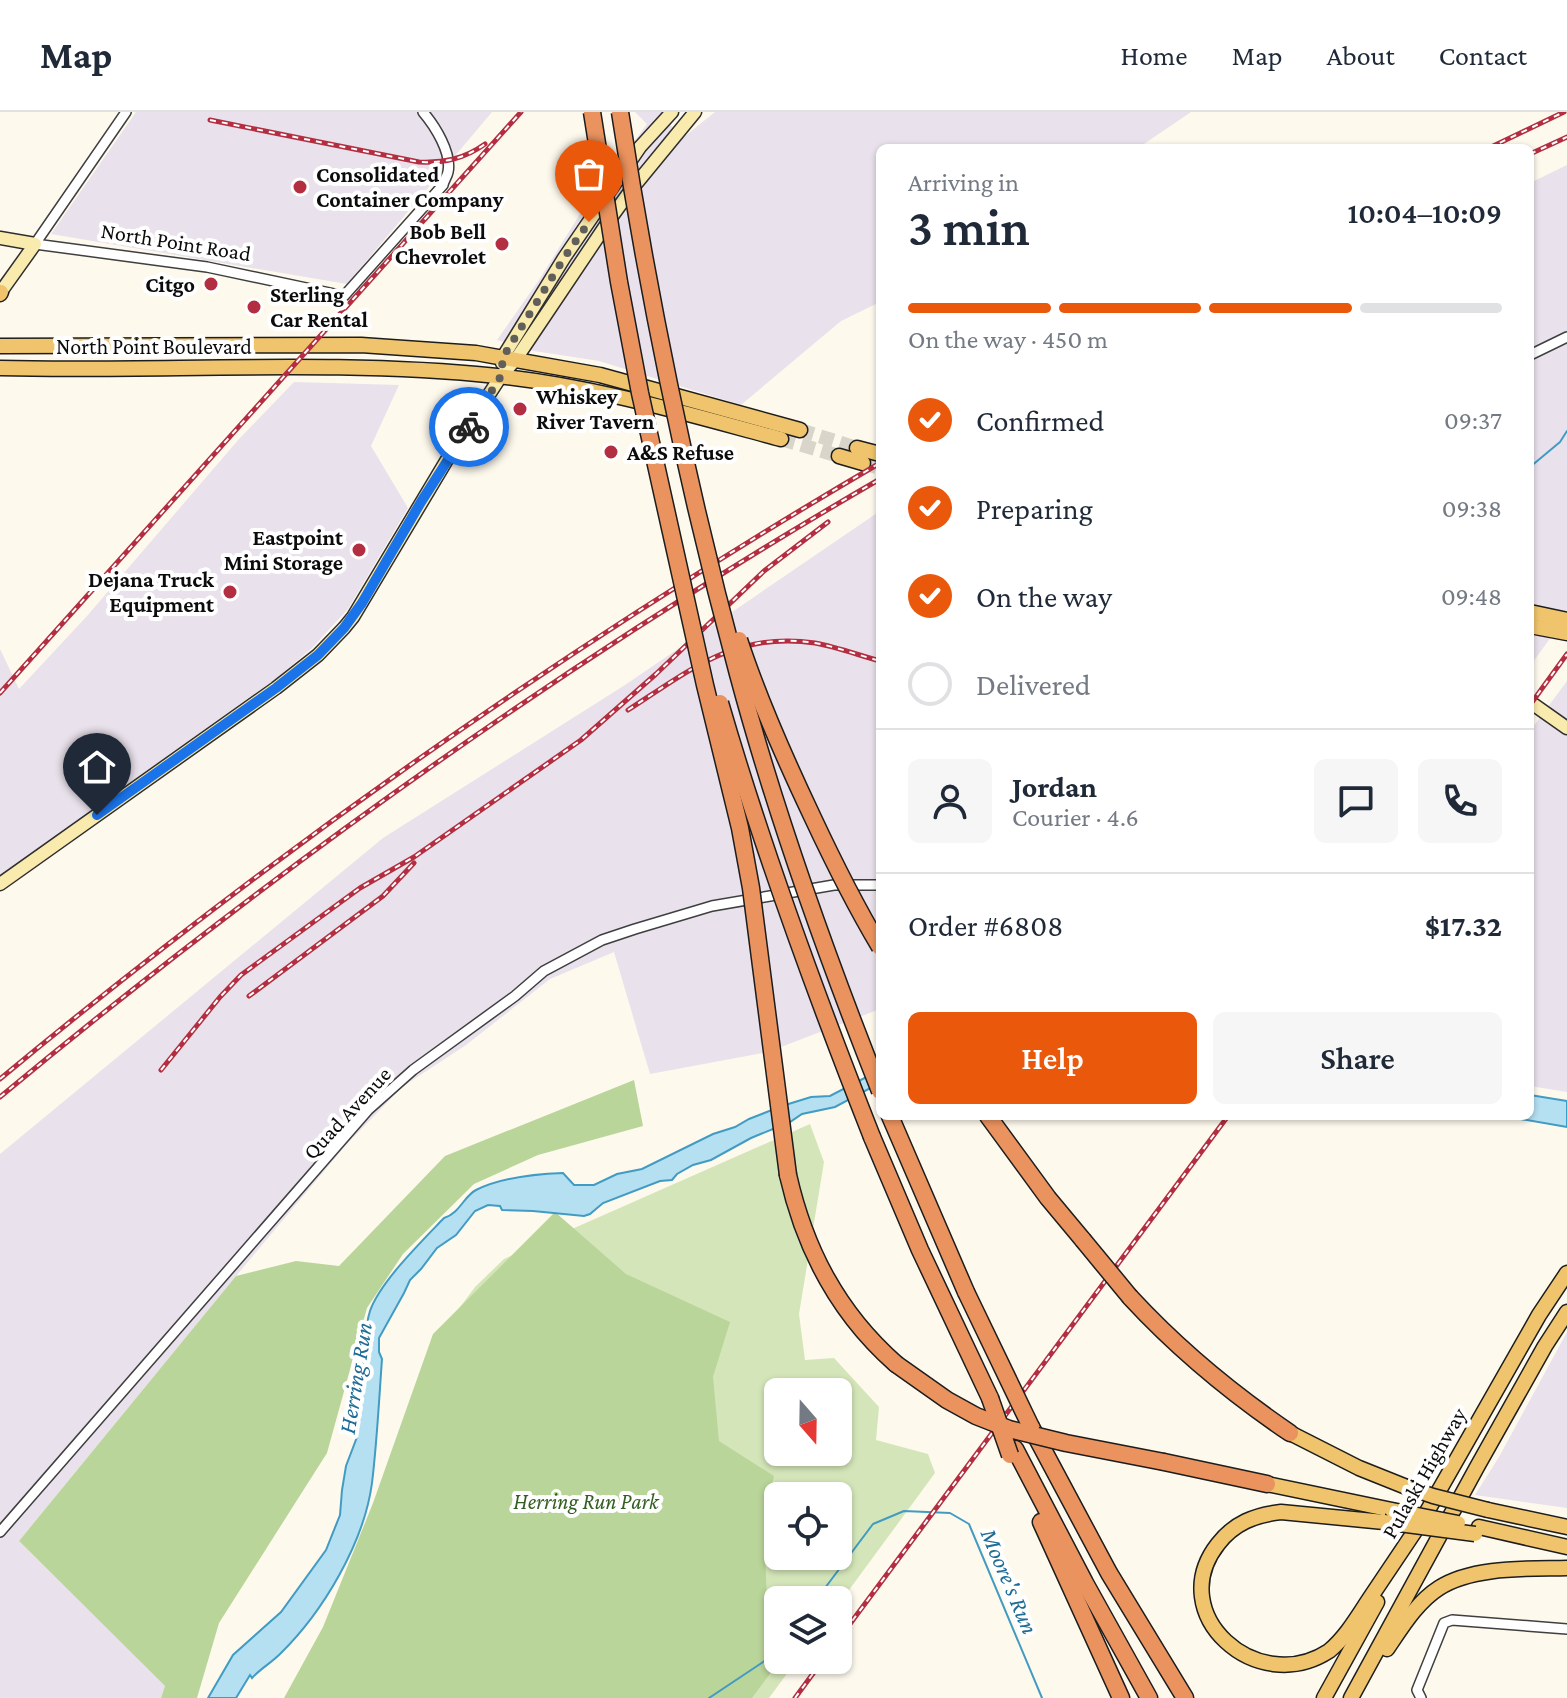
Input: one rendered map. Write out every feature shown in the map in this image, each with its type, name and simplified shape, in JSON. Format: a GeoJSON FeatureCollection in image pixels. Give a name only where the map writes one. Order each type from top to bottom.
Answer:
{"type":"FeatureCollection","features":[{"type":"Feature","properties":{"kind":"highway"},"geometry":{"type":"LineString","coordinates":[[592,112],[640,393],[740,828],[751,888],[788,1175],[802,1228],[813,1255],[844,1307],[878,1348],[916,1380],[976,1416],[1044,1438],[1267,1484]]}},
{"type":"Feature","properties":{"kind":"highway"},"geometry":{"type":"LineString","coordinates":[[620,112],[646,275],[670,391],[738,674],[827,954],[876,1081]]}},
{"type":"Feature","properties":{"kind":"highway"},"geometry":{"type":"LineString","coordinates":[[657,466],[714,682],[763,841],[805,961],[872,1137],[920,1250],[990,1398],[1121,1698]]}},
{"type":"Feature","properties":{"kind":"highway"},"geometry":{"type":"LineString","coordinates":[[699,521],[749,670],[775,735],[835,864],[876,940]]}},
{"type":"Feature","properties":{"kind":"highway"},"geometry":{"type":"LineString","coordinates":[[991,1120],[1048,1198],[1130,1297],[1202,1368],[1290,1433]]}},
{"type":"Feature","properties":{"kind":"highway"},"geometry":{"type":"LineString","coordinates":[[892,1122],[966,1292],[1031,1427],[1109,1573],[1185,1698]]}},
{"type":"Feature","properties":{"kind":"highway"},"geometry":{"type":"LineString","coordinates":[[1012,1452],[1149,1698]]}},
{"type":"Feature","properties":{"kind":"main road"},"geometry":{"type":"LineString","coordinates":[[0,334],[9,339],[55,345]]}},
{"type":"Feature","properties":{"kind":"main road","name":"North Point Boulevard"},"geometry":{"type":"LineString","coordinates":[[0,346],[361,345],[510,358]]}},
{"type":"Feature","properties":{"kind":"main road"},"geometry":{"type":"LineString","coordinates":[[510,358],[600,375],[800,430]]}},
{"type":"Feature","properties":{"kind":"main road","name":"North Point Boulevard"},"geometry":{"type":"LineString","coordinates":[[0,368],[359,367],[501,376]]}},
{"type":"Feature","properties":{"kind":"main road"},"geometry":{"type":"LineString","coordinates":[[501,376],[603,393],[781,439]]}},
{"type":"Feature","properties":{"kind":"main road"},"geometry":{"type":"LineString","coordinates":[[631,400],[635,384]]}},
{"type":"Feature","properties":{"kind":"main road"},"geometry":{"type":"LineString","coordinates":[[857,448],[876,453]]}},
{"type":"Feature","properties":{"kind":"main road"},"geometry":{"type":"LineString","coordinates":[[839,456],[863,463]]}},
{"type":"Feature","properties":{"kind":"main road"},"geometry":{"type":"LineString","coordinates":[[1534,613],[1567,620]]}},
{"type":"Feature","properties":{"kind":"main road"},"geometry":{"type":"LineString","coordinates":[[1534,627],[1567,633]]}},
{"type":"Feature","properties":{"kind":"main road","name":"Pulaski Highway"},"geometry":{"type":"LineString","coordinates":[[1324,1698],[1539,1315],[1567,1273]]}},
{"type":"Feature","properties":{"kind":"main road","name":"Pulaski Highway"},"geometry":{"type":"LineString","coordinates":[[1351,1698],[1507,1413],[1567,1312]]}},
{"type":"Feature","properties":{"kind":"main road"},"geometry":{"type":"LineString","coordinates":[[1290,1433],[1359,1468],[1404,1486],[1488,1510],[1567,1527]]}},
{"type":"Feature","properties":{"kind":"main road"},"geometry":{"type":"LineString","coordinates":[[1267,1484],[1388,1516],[1567,1547]]}},
{"type":"Feature","properties":{"kind":"main road"},"geometry":{"type":"LineString","coordinates":[[1388,1516],[1281,1512],[1248,1519],[1233,1528],[1211,1553],[1202,1585],[1206,1615],[1220,1640],[1243,1659],[1270,1669],[1302,1666],[1328,1652],[1346,1633],[1421,1522]]}},
{"type":"Feature","properties":{"kind":"main road"},"geometry":{"type":"LineString","coordinates":[[1351,1698],[1409,1618],[1438,1588],[1477,1574],[1567,1568]]}},
{"type":"Feature","properties":{"kind":"street"},"geometry":{"type":"LineString","coordinates":[[0,293],[126,112]]}},
{"type":"Feature","properties":{"kind":"street","name":"North Point Road"},"geometry":{"type":"LineString","coordinates":[[0,238],[207,267],[344,296],[443,185],[449,171],[446,154],[430,119],[423,112]]}},
{"type":"Feature","properties":{"kind":"street"},"geometry":{"type":"LineString","coordinates":[[0,884],[266,695],[318,655],[344,628],[501,376],[564,258],[640,147],[672,112]]}},
{"type":"Feature","properties":{"kind":"street"},"geometry":{"type":"LineString","coordinates":[[510,358],[617,209],[695,112]]}},
{"type":"Feature","properties":{"kind":"street"},"geometry":{"type":"LineString","coordinates":[[1534,353],[1567,337]]}},
{"type":"Feature","properties":{"kind":"street"},"geometry":{"type":"LineString","coordinates":[[1534,705],[1567,728]]}},
{"type":"Feature","properties":{"kind":"street","name":"Quad Avenue"},"geometry":{"type":"LineString","coordinates":[[0,1532],[368,1110],[413,1070],[515,996],[544,971],[602,940],[712,906],[834,885],[876,885]]}},
{"type":"Feature","properties":{"kind":"street"},"geometry":{"type":"LineString","coordinates":[[1421,1698],[1417,1690],[1442,1625],[1447,1621],[1567,1629]]}},
{"type":"Feature","properties":{"kind":"shaded area"},"geometry":{"type":"Polygon","coordinates":[[[136,112],[492,112],[347,284],[51,234],[136,112]]]}},
{"type":"Feature","properties":{"kind":"shaded area"},"geometry":{"type":"Polygon","coordinates":[[[635,112],[666,112],[661,117],[684,137],[715,112],[1191,112],[1144,144],[876,144],[876,304],[841,321],[741,405],[599,361],[534,351],[497,340],[580,214],[647,124],[635,112]]]}},
{"type":"Feature","properties":{"kind":"shaded area"},"geometry":{"type":"Polygon","coordinates":[[[1567,165],[1567,615],[1534,660],[1534,181],[1567,165]]]}},
{"type":"Feature","properties":{"kind":"shaded area"},"geometry":{"type":"Polygon","coordinates":[[[294,382],[399,385],[371,446],[408,508],[348,609],[312,648],[278,677],[0,876],[0,649],[19,689],[87,616],[239,439],[294,382]]]}},
{"type":"Feature","properties":{"kind":"shaded area"},"geometry":{"type":"Polygon","coordinates":[[[876,514],[876,1011],[768,1052],[650,1074],[614,952],[550,979],[466,1045],[402,1087],[346,1145],[19,1541],[165,1686],[161,1698],[0,1698],[0,1154],[383,838],[625,685],[876,514]]]}},
{"type":"Feature","properties":{"kind":"shaded area"},"geometry":{"type":"Polygon","coordinates":[[[1567,681],[1567,1092],[1534,1087],[1534,726],[1567,681]]]}},
{"type":"Feature","properties":{"kind":"shaded area"},"geometry":{"type":"Polygon","coordinates":[[[1567,1332],[1567,1508],[1475,1495],[1499,1457],[1567,1332]]]}},
{"type":"Feature","properties":{"kind":"green space"},"geometry":{"type":"Polygon","coordinates":[[[634,1080],[643,1126],[538,1155],[474,1184],[403,1254],[367,1308],[327,1453],[219,1623],[197,1698],[161,1698],[165,1686],[19,1541],[236,1276],[296,1261],[339,1266],[445,1156],[634,1080]]]}},
{"type":"Feature","properties":{"kind":"green space","name":"Herring Run Park"},"geometry":{"type":"Polygon","coordinates":[[[810,1124],[824,1162],[799,1314],[805,1360],[834,1358],[879,1407],[876,1440],[928,1454],[935,1473],[852,1586],[764,1586],[764,1674],[787,1674],[769,1698],[308,1698],[443,1330],[475,1287],[504,1259],[810,1124]]]}},
{"type":"Feature","properties":{"kind":"green space","name":"Herring Run Park"},"geometry":{"type":"Polygon","coordinates":[[[555,1212],[626,1274],[730,1322],[713,1377],[719,1441],[774,1476],[773,1482],[764,1482],[764,1674],[770,1674],[752,1698],[284,1698],[323,1627],[373,1503],[433,1334],[555,1212]]]}},
{"type":"Feature","properties":{"kind":"water","name":"Herring Run"},"geometry":{"type":"Polygon","coordinates":[[[876,1072],[876,1085],[835,1107],[802,1114],[711,1160],[693,1165],[672,1180],[660,1181],[603,1203],[590,1214],[502,1210],[500,1206],[488,1205],[475,1211],[456,1235],[437,1248],[410,1280],[379,1338],[382,1359],[372,1483],[360,1529],[339,1575],[296,1637],[252,1678],[250,1675],[236,1698],[208,1698],[233,1655],[281,1612],[326,1550],[340,1515],[346,1466],[357,1437],[358,1417],[351,1398],[357,1370],[363,1367],[370,1311],[392,1275],[444,1218],[476,1190],[508,1179],[563,1173],[574,1185],[594,1185],[617,1174],[642,1169],[713,1134],[782,1106],[811,1097],[830,1096],[876,1072]]]}},
{"type":"Feature","properties":{"kind":"water"},"geometry":{"type":"Polygon","coordinates":[[[1534,1096],[1567,1101],[1567,1127],[1526,1120],[1534,1120],[1534,1096]]]}},
{"type":"Feature","properties":{"kind":"waterway"},"geometry":{"type":"LineString","coordinates":[[1534,464],[1560,442],[1567,431]]}},
{"type":"Feature","properties":{"kind":"waterway","name":"Moore's Run"},"geometry":{"type":"LineString","coordinates":[[826,1586],[873,1524],[904,1511],[950,1513],[969,1524],[1042,1698]]}},
{"type":"Feature","properties":{"kind":"waterway","name":"Moore's Run"},"geometry":{"type":"LineString","coordinates":[[709,1698],[764,1661]]}},
{"type":"Feature","properties":{"kind":"tunnel"},"geometry":{"type":"LineString","coordinates":[[800,430],[857,448]]}},
{"type":"Feature","properties":{"kind":"tunnel"},"geometry":{"type":"LineString","coordinates":[[781,439],[839,456]]}},
{"type":"Feature","properties":{"kind":"tunnel"},"geometry":{"type":"LineString","coordinates":[[863,463],[876,467]]}},
{"type":"Feature","properties":{"kind":"railway"},"geometry":{"type":"LineString","coordinates":[[0,693],[521,112]]}},
{"type":"Feature","properties":{"kind":"railway"},"geometry":{"type":"LineString","coordinates":[[1497,144],[1564,112]]}},
{"type":"Feature","properties":{"kind":"railway"},"geometry":{"type":"LineString","coordinates":[[210,120],[419,162],[454,159],[485,144]]}},
{"type":"Feature","properties":{"kind":"railway"},"geometry":{"type":"LineString","coordinates":[[1534,152],[1567,137]]}},
{"type":"Feature","properties":{"kind":"railway"},"geometry":{"type":"LineString","coordinates":[[0,1079],[210,912],[427,753],[651,603],[876,465]]}},
{"type":"Feature","properties":{"kind":"railway"},"geometry":{"type":"LineString","coordinates":[[0,1097],[210,929],[427,770],[650,619],[876,481]]}},
{"type":"Feature","properties":{"kind":"railway"},"geometry":{"type":"LineString","coordinates":[[161,1070],[241,975],[360,888],[414,857],[581,740],[764,571],[828,522]]}},
{"type":"Feature","properties":{"kind":"railway"},"geometry":{"type":"LineString","coordinates":[[628,710],[715,657],[761,643],[815,643],[876,660]]}},
{"type":"Feature","properties":{"kind":"railway"},"geometry":{"type":"LineString","coordinates":[[1534,699],[1567,654]]}},
{"type":"Feature","properties":{"kind":"railway"},"geometry":{"type":"LineString","coordinates":[[249,996],[383,896],[414,863]]}},
{"type":"Feature","properties":{"kind":"railway"},"geometry":{"type":"LineString","coordinates":[[852,1621],[1225,1120]]}},
{"type":"Feature","properties":{"kind":"railway"},"geometry":{"type":"LineString","coordinates":[[795,1698],[813,1674]]}},
{"type":"Feature","properties":{"kind":"way so far"},"geometry":{"type":"LineString","coordinates":[[469,427],[501,376],[503,357],[589,222]]}},
{"type":"Feature","properties":{"kind":"place","name":"Consolidated Container Company"},"geometry":{"type":"Point","coordinates":[300,187]}},
{"type":"Feature","properties":{"kind":"place","name":"Bob Bell Chevrolet"},"geometry":{"type":"Point","coordinates":[502,244]}},
{"type":"Feature","properties":{"kind":"place","name":"Citgo"},"geometry":{"type":"Point","coordinates":[211,284]}},
{"type":"Feature","properties":{"kind":"place","name":"Sterling Car Rental"},"geometry":{"type":"Point","coordinates":[254,307]}},
{"type":"Feature","properties":{"kind":"place","name":"Whiskey River Tavern"},"geometry":{"type":"Point","coordinates":[520,409]}},
{"type":"Feature","properties":{"kind":"place","name":"A&S Refuse"},"geometry":{"type":"Point","coordinates":[611,452]}},
{"type":"Feature","properties":{"kind":"place","name":"Eastpoint Mini Storage"},"geometry":{"type":"Point","coordinates":[359,550]}},
{"type":"Feature","properties":{"kind":"place","name":"Dejana Truck Equipment"},"geometry":{"type":"Point","coordinates":[230,592]}},
{"type":"Feature","properties":{"kind":"route"},"geometry":{"type":"LineString","coordinates":[[97,815],[276,688],[318,655],[344,628],[469,427]]}}]}
